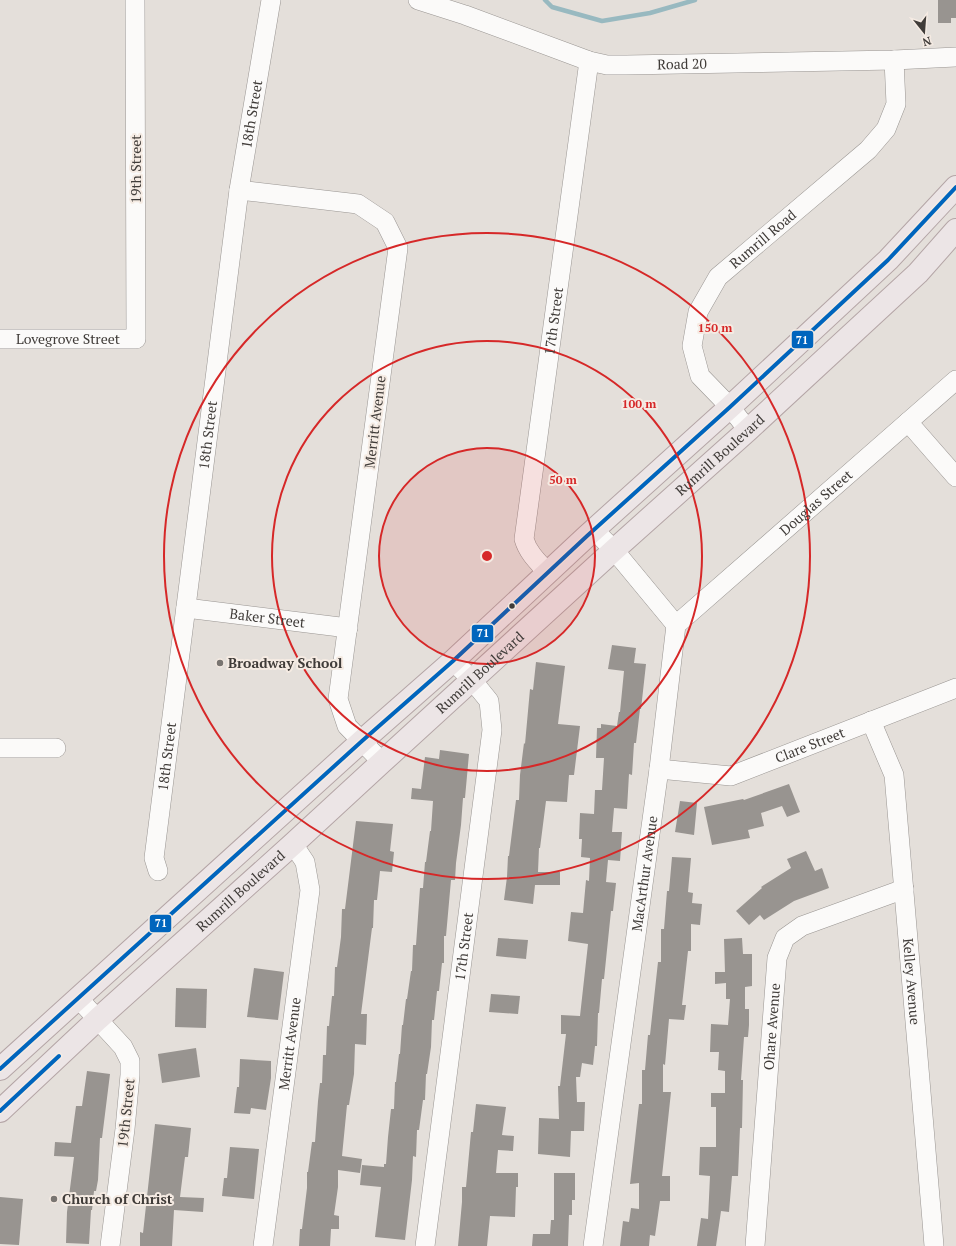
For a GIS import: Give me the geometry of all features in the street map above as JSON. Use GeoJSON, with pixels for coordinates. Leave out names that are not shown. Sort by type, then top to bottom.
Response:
{"type":"FeatureCollection","features":[{"type":"Feature","properties":{"kind":"main road","name":"Rumrill Boulevard"},"geometry":{"type":"LineString","coordinates":[[0,1069],[362,741],[453,661],[594,530],[730,407],[888,260],[956,186]]}},
{"type":"Feature","properties":{"kind":"main road","name":"Rumrill Boulevard"},"geometry":{"type":"LineString","coordinates":[[0,1111],[98,1019],[293,844],[918,274],[956,230]]}},
{"type":"Feature","properties":{"kind":"street","name":"19th Street"},"geometry":{"type":"LineString","coordinates":[[136,0],[136,339]]}},
{"type":"Feature","properties":{"kind":"street","name":"18th Street"},"geometry":{"type":"LineString","coordinates":[[158,871],[154,858],[239,190],[271,0]]}},
{"type":"Feature","properties":{"kind":"street","name":"Road 20"},"geometry":{"type":"LineString","coordinates":[[418,0],[464,15],[589,61],[607,65],[894,60],[956,57]]}},
{"type":"Feature","properties":{"kind":"street","name":"Rumrill Road"},"geometry":{"type":"LineString","coordinates":[[748,430],[730,407],[700,376],[692,346],[698,312],[718,277],[868,150],[886,129],[896,104],[894,60]]}},
{"type":"Feature","properties":{"kind":"street","name":"17th Street"},"geometry":{"type":"LineString","coordinates":[[548,573],[531,555],[526,547],[524,539],[589,61]]}},
{"type":"Feature","properties":{"kind":"street","name":"Merritt Avenue"},"geometry":{"type":"LineString","coordinates":[[239,190],[358,204],[385,222],[398,248],[338,699],[347,726],[382,762]]}},
{"type":"Feature","properties":{"kind":"street","name":"Lovegrove Street"},"geometry":{"type":"LineString","coordinates":[[0,339],[136,339]]}},
{"type":"Feature","properties":{"kind":"street","name":"Douglas Street"},"geometry":{"type":"LineString","coordinates":[[676,625],[956,380]]}},
{"type":"Feature","properties":{"kind":"street"},"geometry":{"type":"LineString","coordinates":[[908,422],[956,477]]}},
{"type":"Feature","properties":{"kind":"street"},"geometry":{"type":"LineString","coordinates":[[594,530],[614,550],[676,625]]}},
{"type":"Feature","properties":{"kind":"street","name":"Baker Street"},"geometry":{"type":"LineString","coordinates":[[186,608],[348,628]]}},
{"type":"Feature","properties":{"kind":"street","name":"MacArthur Avenue"},"geometry":{"type":"LineString","coordinates":[[593,1246],[659,769],[676,625]]}},
{"type":"Feature","properties":{"kind":"street","name":"17th Street"},"geometry":{"type":"LineString","coordinates":[[425,1246],[492,730],[488,701],[472,680],[453,661]]}},
{"type":"Feature","properties":{"kind":"street","name":"Clare Street"},"geometry":{"type":"LineString","coordinates":[[659,769],[730,776],[956,688]]}},
{"type":"Feature","properties":{"kind":"street","name":"Kelley Avenue"},"geometry":{"type":"LineString","coordinates":[[871,721],[894,775],[934,1246]]}},
{"type":"Feature","properties":{"kind":"street"},"geometry":{"type":"LineString","coordinates":[[0,748],[56,748]]}},
{"type":"Feature","properties":{"kind":"street","name":"Merritt Avenue"},"geometry":{"type":"LineString","coordinates":[[263,1246],[310,890],[305,862],[293,844]]}},
{"type":"Feature","properties":{"kind":"street","name":"Ohare Avenue"},"geometry":{"type":"LineString","coordinates":[[755,1246],[777,958],[785,938],[802,926],[904,889]]}},
{"type":"Feature","properties":{"kind":"street","name":"19th Street"},"geometry":{"type":"LineString","coordinates":[[78,998],[123,1047],[130,1061],[125,1129],[110,1246]]}},
{"type":"Feature","properties":{"kind":"building"},"geometry":{"type":"Polygon","coordinates":[[[938,0],[956,0],[956,18],[951,18],[951,23],[938,23],[938,0]]]}},
{"type":"Feature","properties":{"kind":"building"},"geometry":{"type":"Polygon","coordinates":[[[612,645],[636,648],[634,663],[646,664],[636,743],[634,743],[632,775],[629,774],[627,809],[614,808],[612,832],[622,832],[620,861],[608,860],[606,882],[616,883],[613,911],[611,911],[604,979],[602,979],[598,1013],[597,1046],[595,1046],[593,1065],[582,1063],[580,1077],[576,1077],[577,1102],[585,1102],[584,1131],[571,1131],[570,1157],[538,1154],[539,1118],[559,1119],[558,1086],[560,1086],[566,1034],[561,1034],[561,1015],[580,1016],[588,944],[568,941],[571,912],[583,913],[586,880],[589,881],[590,858],[581,857],[582,839],[579,839],[580,813],[594,814],[595,790],[602,790],[604,758],[596,758],[597,728],[601,728],[601,724],[617,726],[620,712],[624,671],[608,669],[612,645]]]}},
{"type":"Feature","properties":{"kind":"building"},"geometry":{"type":"Polygon","coordinates":[[[536,662],[565,666],[558,724],[580,726],[574,775],[569,775],[567,802],[546,801],[539,848],[538,872],[560,872],[560,885],[535,885],[533,904],[504,900],[508,856],[516,800],[519,800],[520,775],[524,743],[525,744],[530,689],[533,690],[536,662]]]}},
{"type":"Feature","properties":{"kind":"building"},"geometry":{"type":"Polygon","coordinates":[[[440,750],[469,754],[455,880],[451,880],[446,936],[444,936],[444,963],[442,963],[439,991],[437,991],[434,1020],[432,1020],[431,1047],[426,1074],[425,1100],[423,1100],[419,1130],[417,1130],[416,1157],[413,1156],[412,1180],[405,1240],[375,1237],[381,1187],[360,1185],[362,1165],[384,1167],[384,1164],[386,1164],[391,1109],[394,1109],[395,1082],[400,1054],[402,1025],[412,971],[413,945],[416,945],[420,888],[423,888],[425,862],[431,831],[433,801],[411,799],[412,788],[421,789],[425,757],[439,759],[440,750]]]}},
{"type":"Feature","properties":{"kind":"building"},"geometry":{"type":"Polygon","coordinates":[[[789,784],[800,812],[787,817],[782,806],[761,813],[764,826],[748,830],[750,838],[712,845],[704,807],[744,800],[789,784]]]}},
{"type":"Feature","properties":{"kind":"building"},"geometry":{"type":"Polygon","coordinates":[[[680,801],[697,803],[694,835],[675,832],[680,801]]]}},
{"type":"Feature","properties":{"kind":"building"},"geometry":{"type":"Polygon","coordinates":[[[356,821],[393,824],[390,851],[394,852],[392,872],[380,871],[377,900],[374,900],[373,928],[361,1014],[367,1014],[366,1045],[355,1044],[354,1074],[349,1105],[347,1105],[342,1156],[362,1159],[360,1173],[338,1170],[338,1187],[334,1215],[339,1216],[339,1229],[331,1229],[330,1246],[299,1246],[300,1229],[302,1229],[307,1188],[307,1172],[312,1142],[315,1142],[320,1083],[322,1083],[323,1055],[326,1055],[327,1026],[329,1026],[332,996],[334,996],[335,967],[337,967],[341,937],[342,909],[345,909],[356,821]]]}},
{"type":"Feature","properties":{"kind":"building"},"geometry":{"type":"Polygon","coordinates":[[[806,851],[815,871],[822,868],[829,888],[794,901],[764,920],[760,915],[749,925],[736,911],[762,888],[761,887],[791,868],[787,859],[806,851]]]}},
{"type":"Feature","properties":{"kind":"building"},"geometry":{"type":"Polygon","coordinates":[[[672,857],[691,858],[688,892],[693,893],[692,903],[702,904],[700,925],[691,924],[691,951],[688,951],[682,1005],[686,1005],[684,1020],[669,1019],[665,1065],[663,1064],[663,1092],[671,1092],[662,1176],[670,1176],[670,1201],[660,1201],[655,1236],[650,1235],[649,1246],[620,1246],[623,1221],[629,1222],[631,1208],[639,1209],[639,1183],[630,1184],[639,1104],[642,1104],[642,1070],[645,1070],[648,1035],[650,1035],[658,962],[661,962],[661,929],[664,929],[667,891],[669,891],[672,857]]]}},
{"type":"Feature","properties":{"kind":"building"},"geometry":{"type":"Polygon","coordinates":[[[498,938],[528,940],[526,959],[496,956],[498,938]]]}},
{"type":"Feature","properties":{"kind":"building"},"geometry":{"type":"Polygon","coordinates":[[[742,938],[743,954],[752,954],[752,986],[745,987],[745,1009],[749,1009],[749,1025],[748,1037],[744,1037],[741,1080],[743,1080],[742,1128],[740,1128],[738,1176],[732,1176],[729,1212],[721,1211],[716,1246],[697,1246],[701,1218],[708,1219],[710,1176],[699,1175],[700,1147],[716,1147],[716,1107],[711,1107],[711,1093],[725,1093],[725,1071],[718,1070],[719,1052],[710,1052],[711,1024],[728,1025],[730,999],[726,999],[726,983],[715,984],[715,972],[725,972],[724,939],[742,938]]]}},
{"type":"Feature","properties":{"kind":"building"},"geometry":{"type":"Polygon","coordinates":[[[254,968],[284,972],[278,1020],[247,1017],[254,968]]]}},
{"type":"Feature","properties":{"kind":"building"},"geometry":{"type":"Polygon","coordinates":[[[176,988],[207,989],[206,1028],[175,1027],[176,988]]]}},
{"type":"Feature","properties":{"kind":"building"},"geometry":{"type":"Polygon","coordinates":[[[491,994],[520,996],[518,1014],[489,1012],[491,994]]]}},
{"type":"Feature","properties":{"kind":"building"},"geometry":{"type":"Polygon","coordinates":[[[196,1048],[200,1077],[162,1083],[158,1054],[196,1048]]]}},
{"type":"Feature","properties":{"kind":"building"},"geometry":{"type":"Polygon","coordinates":[[[240,1059],[271,1061],[271,1078],[266,1110],[251,1108],[250,1114],[234,1113],[237,1087],[239,1087],[240,1059]]]}},
{"type":"Feature","properties":{"kind":"building"},"geometry":{"type":"Polygon","coordinates":[[[87,1071],[110,1074],[102,1138],[100,1138],[98,1180],[96,1191],[94,1191],[91,1210],[89,1244],[66,1243],[67,1212],[74,1157],[54,1156],[55,1142],[71,1143],[76,1106],[82,1106],[87,1071]]]}},
{"type":"Feature","properties":{"kind":"building"},"geometry":{"type":"Polygon","coordinates":[[[476,1104],[506,1107],[502,1135],[514,1136],[513,1151],[498,1150],[496,1173],[518,1173],[515,1217],[490,1216],[487,1246],[458,1246],[462,1187],[466,1187],[471,1132],[473,1132],[476,1104]]]}},
{"type":"Feature","properties":{"kind":"building"},"geometry":{"type":"Polygon","coordinates":[[[155,1124],[191,1128],[188,1157],[185,1157],[180,1197],[204,1198],[203,1212],[174,1210],[172,1246],[140,1246],[140,1232],[143,1233],[155,1124]]]}},
{"type":"Feature","properties":{"kind":"building"},"geometry":{"type":"Polygon","coordinates":[[[230,1147],[259,1149],[254,1199],[222,1196],[224,1178],[227,1178],[230,1147]]]}},
{"type":"Feature","properties":{"kind":"building"},"geometry":{"type":"Polygon","coordinates":[[[554,1173],[575,1173],[575,1200],[572,1200],[572,1215],[569,1215],[568,1246],[532,1246],[533,1234],[550,1234],[551,1220],[554,1220],[554,1173]]]}},
{"type":"Feature","properties":{"kind":"building"},"geometry":{"type":"Polygon","coordinates":[[[0,1197],[23,1199],[19,1245],[0,1244],[0,1197]]]}},
{"type":"Feature","properties":{"kind":"waterway"},"geometry":{"type":"LineString","coordinates":[[545,0],[552,7],[602,21],[650,13],[695,0]]}},
{"type":"Feature","properties":{"kind":"transit line","name":"71"},"geometry":{"type":"LineString","coordinates":[[0,1069],[362,741],[453,661],[587,536],[730,407],[888,260],[956,187]]}},
{"type":"Feature","properties":{"kind":"transit line","name":"71"},"geometry":{"type":"LineString","coordinates":[[0,1111],[59,1056]]}},
{"type":"Feature","properties":{"kind":"place","name":"Broadway School"},"geometry":{"type":"Point","coordinates":[220,663]}},
{"type":"Feature","properties":{"kind":"place","name":"Church of Christ"},"geometry":{"type":"Point","coordinates":[54,1199]}}]}
